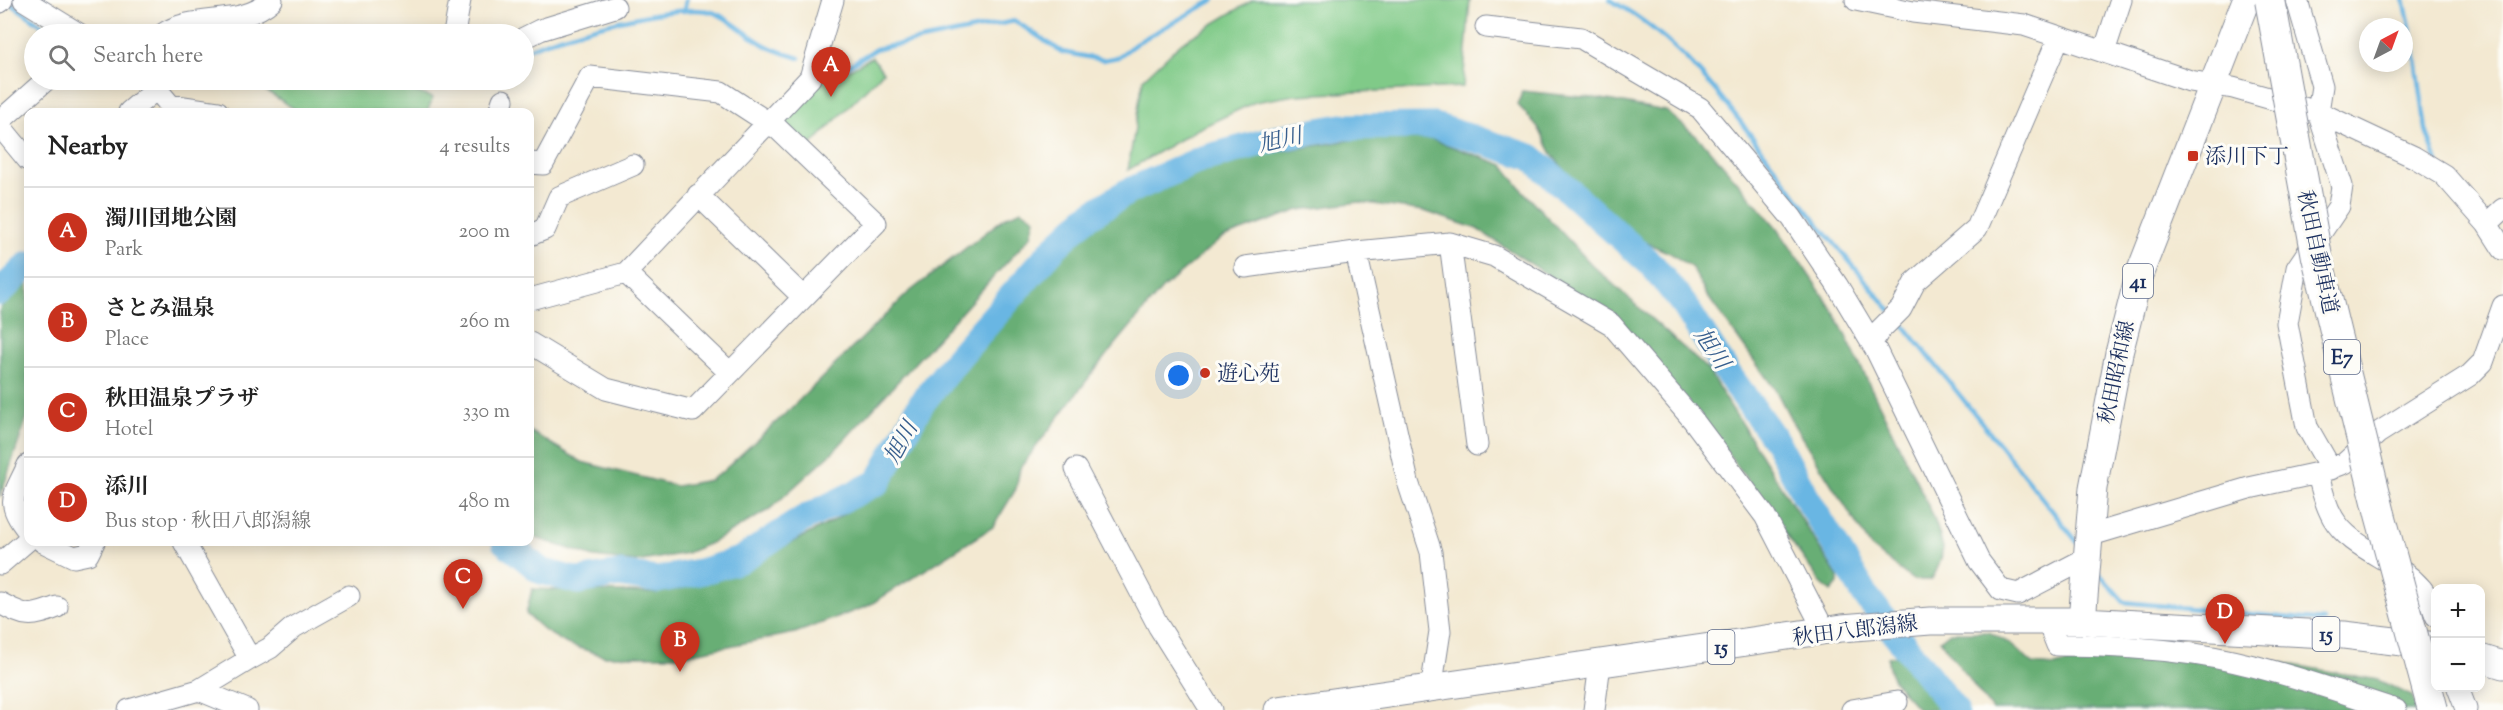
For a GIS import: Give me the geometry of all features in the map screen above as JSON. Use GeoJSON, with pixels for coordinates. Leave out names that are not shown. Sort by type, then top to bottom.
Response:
{"type":"FeatureCollection","features":[{"type":"Feature","properties":{"kind":"highway","name":"秋田自動車道"},"geometry":{"type":"LineString","coordinates":[[2270,0],[2317,257],[2380,514],[2433,710]]}},
{"type":"Feature","properties":{"kind":"main road","name":"秋田昭和線"},"geometry":{"type":"LineString","coordinates":[[2082,621],[2092,488],[2119,353],[2139,275],[2246,0]]}},
{"type":"Feature","properties":{"kind":"main road","name":"秋田八郎潟線"},"geometry":{"type":"LineString","coordinates":[[1278,710],[1350,706],[1431,690],[1600,664],[1834,630],[1930,621],[2000,619],[2082,621],[2344,635],[2431,645]]}},
{"type":"Feature","properties":{"kind":"main road"},"geometry":{"type":"LineString","coordinates":[[2485,659],[2503,665]]}},
{"type":"Feature","properties":{"kind":"street"},"geometry":{"type":"LineString","coordinates":[[24,0],[63,24]]}},
{"type":"Feature","properties":{"kind":"street"},"geometry":{"type":"LineString","coordinates":[[193,24],[253,14],[272,0]]}},
{"type":"Feature","properties":{"kind":"street"},"geometry":{"type":"LineString","coordinates":[[456,24],[460,0]]}},
{"type":"Feature","properties":{"kind":"street"},"geometry":{"type":"LineString","coordinates":[[567,22],[571,0]]}},
{"type":"Feature","properties":{"kind":"street"},"geometry":{"type":"LineString","coordinates":[[534,298],[626,273],[810,78],[833,0]]}},
{"type":"Feature","properties":{"kind":"street"},"geometry":{"type":"LineString","coordinates":[[1856,0],[1913,12],[2024,26],[2190,81],[2214,84],[2318,112],[2414,157],[2444,175],[2492,219],[2503,249]]}},
{"type":"Feature","properties":{"kind":"street"},"geometry":{"type":"LineString","coordinates":[[2104,52],[2121,0]]}},
{"type":"Feature","properties":{"kind":"street"},"geometry":{"type":"LineString","coordinates":[[2297,0],[2322,86],[2318,112],[2342,186],[2336,212],[2297,268],[2287,323],[2307,427],[2325,471],[2333,518],[2344,532],[2413,579],[2431,601]]}},
{"type":"Feature","properties":{"kind":"street"},"geometry":{"type":"LineString","coordinates":[[534,34],[615,7]]}},
{"type":"Feature","properties":{"kind":"street"},"geometry":{"type":"LineString","coordinates":[[1486,27],[1581,38],[1700,108],[1792,218],[1837,285],[1872,343],[1979,561],[2001,590],[2018,594],[2087,547],[2249,488],[2325,471],[2345,463],[2378,433],[2493,361],[2503,306]]}},
{"type":"Feature","properties":{"kind":"street"},"geometry":{"type":"LineString","coordinates":[[1872,343],[1896,314],[1915,282],[1977,228],[2059,37]]}},
{"type":"Feature","properties":{"kind":"street"},"geometry":{"type":"LineString","coordinates":[[534,163],[543,164],[590,77],[721,92],[769,122],[876,223],[693,411],[606,389],[534,345]]}},
{"type":"Feature","properties":{"kind":"street"},"geometry":{"type":"LineString","coordinates":[[0,121],[35,90]]}},
{"type":"Feature","properties":{"kind":"street"},"geometry":{"type":"LineString","coordinates":[[132,108],[148,90]]}},
{"type":"Feature","properties":{"kind":"street"},"geometry":{"type":"LineString","coordinates":[[158,90],[170,105],[191,108]]}},
{"type":"Feature","properties":{"kind":"street"},"geometry":{"type":"LineString","coordinates":[[0,126],[24,155]]}},
{"type":"Feature","properties":{"kind":"street"},"geometry":{"type":"LineString","coordinates":[[534,233],[544,229],[559,197],[633,165]]}},
{"type":"Feature","properties":{"kind":"street"},"geometry":{"type":"LineString","coordinates":[[698,195],[803,297]]}},
{"type":"Feature","properties":{"kind":"street"},"geometry":{"type":"LineString","coordinates":[[1450,243],[1477,445]]}},
{"type":"Feature","properties":{"kind":"street"},"geometry":{"type":"LineString","coordinates":[[1245,267],[1356,252],[1450,243],[1494,256],[1611,324],[1693,420],[1765,516],[1834,630]]}},
{"type":"Feature","properties":{"kind":"street"},"geometry":{"type":"LineString","coordinates":[[1356,252],[1408,482],[1431,552],[1440,631],[1431,690]]}},
{"type":"Feature","properties":{"kind":"street"},"geometry":{"type":"LineString","coordinates":[[626,273],[729,372]]}},
{"type":"Feature","properties":{"kind":"street"},"geometry":{"type":"LineString","coordinates":[[1076,469],[1159,627],[1211,710]]}},
{"type":"Feature","properties":{"kind":"street"},"geometry":{"type":"LineString","coordinates":[[24,474],[13,499],[14,514],[24,526]]}},
{"type":"Feature","properties":{"kind":"street"},"geometry":{"type":"LineString","coordinates":[[0,564],[24,543]]}},
{"type":"Feature","properties":{"kind":"street"},"geometry":{"type":"LineString","coordinates":[[51,546],[74,558],[88,554],[92,546]]}},
{"type":"Feature","properties":{"kind":"street"},"geometry":{"type":"LineString","coordinates":[[186,546],[250,659]]}},
{"type":"Feature","properties":{"kind":"street"},"geometry":{"type":"LineString","coordinates":[[129,710],[199,690],[270,648],[294,627],[349,596]]}},
{"type":"Feature","properties":{"kind":"street"},"geometry":{"type":"LineString","coordinates":[[0,603],[23,616],[35,616],[57,607]]}},
{"type":"Feature","properties":{"kind":"street"},"geometry":{"type":"LineString","coordinates":[[2047,620],[2057,645],[2125,647],[2195,654],[2240,663],[2397,710]]}},
{"type":"Feature","properties":{"kind":"street"},"geometry":{"type":"LineString","coordinates":[[1594,710],[1600,664]]}},
{"type":"Feature","properties":{"kind":"street"},"geometry":{"type":"LineString","coordinates":[[199,690],[247,710]]}},
{"type":"Feature","properties":{"kind":"street"},"geometry":{"type":"LineString","coordinates":[[2460,692],[2466,710]]}},
{"type":"Feature","properties":{"kind":"street"},"geometry":{"type":"LineString","coordinates":[[1852,710],[1897,702]]}},
{"type":"Feature","properties":{"kind":"green space"},"geometry":{"type":"Polygon","coordinates":[[[1253,0],[1470,0],[1463,87],[1295,95],[1255,102],[1196,130],[1128,170],[1143,79],[1181,43],[1253,0]]]}},
{"type":"Feature","properties":{"kind":"green space"},"geometry":{"type":"Polygon","coordinates":[[[872,57],[883,72],[811,145],[807,145],[786,126],[787,115],[822,71],[847,71],[872,57]]]}},
{"type":"Feature","properties":{"kind":"green space"},"geometry":{"type":"Polygon","coordinates":[[[265,90],[411,90],[433,98],[429,108],[293,108],[265,90]]]}},
{"type":"Feature","properties":{"kind":"green space"},"geometry":{"type":"Polygon","coordinates":[[[1522,91],[1602,99],[1666,111],[1703,142],[1778,229],[1834,312],[1932,513],[1941,539],[1942,554],[1937,571],[1931,580],[1913,580],[1871,547],[1794,425],[1776,391],[1706,294],[1692,268],[1670,253],[1637,239],[1581,190],[1553,156],[1538,127],[1518,105],[1522,91]]]}},
{"type":"Feature","properties":{"kind":"green space"},"geometry":{"type":"Polygon","coordinates":[[[1357,139],[1431,139],[1503,165],[1523,191],[1592,265],[1707,369],[1838,577],[1838,584],[1831,592],[1821,583],[1722,445],[1613,317],[1477,229],[1424,211],[1359,202],[1299,210],[1222,238],[1162,289],[1100,363],[1020,468],[1016,489],[993,527],[868,606],[795,633],[679,656],[604,656],[567,644],[545,631],[526,614],[532,589],[655,593],[684,588],[746,566],[833,521],[878,490],[948,385],[1067,247],[1097,219],[1200,169],[1251,156],[1357,139]]]}},
{"type":"Feature","properties":{"kind":"green space"},"geometry":{"type":"Polygon","coordinates":[[[1022,210],[1035,219],[1031,236],[836,449],[769,510],[713,542],[687,553],[636,562],[594,557],[534,537],[534,433],[582,462],[676,486],[710,480],[723,471],[786,413],[908,293],[1007,216],[1022,210]]]}},
{"type":"Feature","properties":{"kind":"green space"},"geometry":{"type":"Polygon","coordinates":[[[24,281],[24,427],[0,497],[0,308],[24,281]]]}},
{"type":"Feature","properties":{"kind":"green space"},"geometry":{"type":"Polygon","coordinates":[[[1950,632],[1989,632],[2009,643],[2033,664],[2055,666],[2089,657],[2259,659],[2378,680],[2412,696],[2417,710],[1992,710],[1940,640],[1950,632]]]}},
{"type":"Feature","properties":{"kind":"green space"},"geometry":{"type":"Polygon","coordinates":[[[1896,655],[1943,710],[1919,710],[1903,692],[1890,673],[1888,665],[1888,657],[1896,655]]]}},
{"type":"Feature","properties":{"kind":"waterway"},"geometry":{"type":"LineString","coordinates":[[684,11],[686,0]]}},
{"type":"Feature","properties":{"kind":"waterway"},"geometry":{"type":"LineString","coordinates":[[824,66],[846,67],[876,49],[1015,21],[1062,52],[1103,60],[1118,57],[1138,42],[1214,0]]}},
{"type":"Feature","properties":{"kind":"waterway"},"geometry":{"type":"LineString","coordinates":[[1610,0],[1639,18],[1666,39],[1714,88],[1808,211],[1890,310]]}},
{"type":"Feature","properties":{"kind":"waterway"},"geometry":{"type":"LineString","coordinates":[[2404,0],[2414,44],[2426,130],[2437,162]]}},
{"type":"Feature","properties":{"kind":"waterway"},"geometry":{"type":"LineString","coordinates":[[7,1],[40,24]]}},
{"type":"Feature","properties":{"kind":"waterway"},"geometry":{"type":"LineString","coordinates":[[534,47],[562,36],[619,21],[676,11],[699,10],[715,13],[769,47],[799,58]]}},
{"type":"Feature","properties":{"kind":"waterway","name":"旭川"},"geometry":{"type":"LineString","coordinates":[[510,546],[541,571],[578,581],[619,574],[657,580],[704,571],[740,560],[803,519],[878,482],[921,404],[960,355],[1053,249],[1086,218],[1127,192],[1202,159],[1283,137],[1342,127],[1435,126],[1531,157],[1653,266],[1685,306],[1724,368],[1778,444],[1805,495],[1866,596],[1955,710]]}},
{"type":"Feature","properties":{"kind":"waterway","name":"旭川"},"geometry":{"type":"LineString","coordinates":[[0,292],[24,269]]}},
{"type":"Feature","properties":{"kind":"waterway"},"geometry":{"type":"LineString","coordinates":[[1898,318],[2078,543]]}},
{"type":"Feature","properties":{"kind":"waterway"},"geometry":{"type":"LineString","coordinates":[[2096,570],[2124,602],[2324,621]]}},
{"type":"Feature","properties":{"kind":"place","name":"濁川団地公園"},"geometry":{"type":"Point","coordinates":[831,97]}},
{"type":"Feature","properties":{"kind":"place","name":"添川下丁"},"geometry":{"type":"Point","coordinates":[2193,156]}},
{"type":"Feature","properties":{"kind":"place","name":"遊心苑"},"geometry":{"type":"Point","coordinates":[1205,373]}},
{"type":"Feature","properties":{"kind":"place","name":"秋田温泉プラザ"},"geometry":{"type":"Point","coordinates":[463,609]}},
{"type":"Feature","properties":{"kind":"place","name":"添川"},"geometry":{"type":"Point","coordinates":[2225,644]}},
{"type":"Feature","properties":{"kind":"place","name":"さとみ温泉"},"geometry":{"type":"Point","coordinates":[680,672]}}]}
